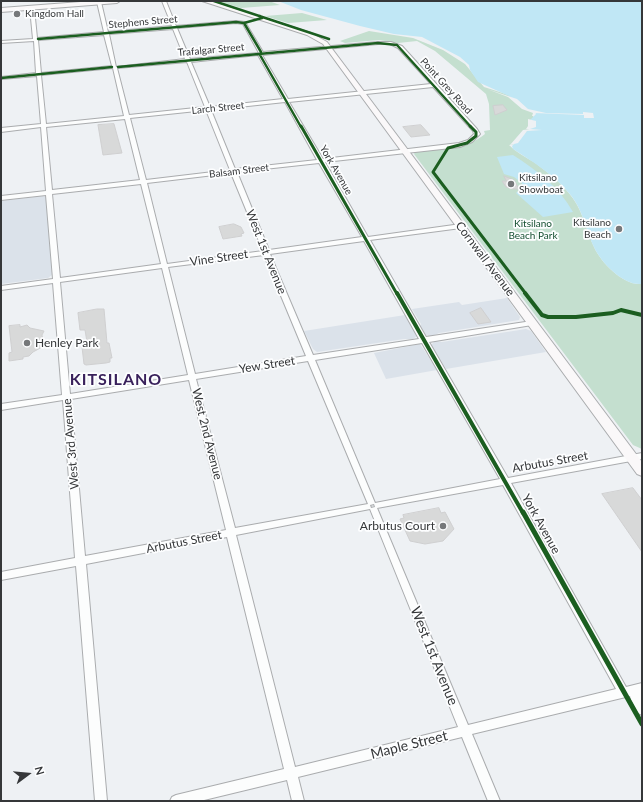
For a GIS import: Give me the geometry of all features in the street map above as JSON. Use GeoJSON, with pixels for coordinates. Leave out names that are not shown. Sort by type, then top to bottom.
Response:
{"type":"FeatureCollection","features":[{"type":"Feature","properties":{"kind":"main road"},"geometry":{"type":"LineString","coordinates":[[1,10],[32,4],[118,1]]}},
{"type":"Feature","properties":{"kind":"main road"},"geometry":{"type":"LineString","coordinates":[[205,1],[310,34],[321,40],[328,47]]}},
{"type":"Feature","properties":{"kind":"main road","name":"Cornwall Avenue"},"geometry":{"type":"LineString","coordinates":[[328,47],[532,323],[637,457],[642,471]]}},
{"type":"Feature","properties":{"kind":"street","name":"West 1st Avenue"},"geometry":{"type":"LineString","coordinates":[[164,1],[176,27],[207,109],[494,801]]}},
{"type":"Feature","properties":{"kind":"street","name":"West 2nd Avenue"},"geometry":{"type":"LineString","coordinates":[[99,2],[298,801]]}},
{"type":"Feature","properties":{"kind":"street","name":"West 3rd Avenue"},"geometry":{"type":"LineString","coordinates":[[32,4],[101,801]]}},
{"type":"Feature","properties":{"kind":"street","name":"Stephens Street"},"geometry":{"type":"LineString","coordinates":[[1,42],[236,22],[244,23]]}},
{"type":"Feature","properties":{"kind":"street","name":"York Avenue"},"geometry":{"type":"LineString","coordinates":[[244,23],[286,101],[505,481],[634,690],[636,700],[642,710]]}},
{"type":"Feature","properties":{"kind":"street","name":"Trafalgar Street"},"geometry":{"type":"LineString","coordinates":[[1,78],[378,43],[391,44],[400,47]]}},
{"type":"Feature","properties":{"kind":"street","name":"Point Grey Road"},"geometry":{"type":"LineString","coordinates":[[400,47],[475,130],[477,134],[475,138]]}},
{"type":"Feature","properties":{"kind":"street","name":"Larch Street"},"geometry":{"type":"LineString","coordinates":[[1,130],[435,85]]}},
{"type":"Feature","properties":{"kind":"street","name":"Balsam Street"},"geometry":{"type":"LineString","coordinates":[[1,198],[463,144],[475,138]]}},
{"type":"Feature","properties":{"kind":"street","name":"Vine Street"},"geometry":{"type":"LineString","coordinates":[[1,288],[461,226]]}},
{"type":"Feature","properties":{"kind":"street","name":"Yew Street"},"geometry":{"type":"LineString","coordinates":[[1,407],[532,323]]}},
{"type":"Feature","properties":{"kind":"street","name":"Arbutus Street"},"geometry":{"type":"LineString","coordinates":[[1,576],[637,457]]}},
{"type":"Feature","properties":{"kind":"street","name":"Maple Street"},"geometry":{"type":"LineString","coordinates":[[176,801],[634,690]]}},
{"type":"Feature","properties":{"kind":"shaded area"},"geometry":{"type":"Polygon","coordinates":[[[43,196],[46,197],[52,275],[48,278],[1,284],[1,201],[43,196]]]}},
{"type":"Feature","properties":{"kind":"shaded area"},"geometry":{"type":"Polygon","coordinates":[[[507,298],[520,317],[519,320],[439,333],[430,337],[426,335],[420,326],[421,324],[412,309],[459,302],[462,305],[507,298]]]}},
{"type":"Feature","properties":{"kind":"shaded area"},"geometry":{"type":"Polygon","coordinates":[[[405,315],[417,336],[413,339],[404,339],[317,352],[313,349],[304,331],[405,315]]]}},
{"type":"Feature","properties":{"kind":"shaded area"},"geometry":{"type":"Polygon","coordinates":[[[526,329],[531,331],[546,352],[446,369],[431,345],[435,341],[442,342],[526,329]]]}},
{"type":"Feature","properties":{"kind":"shaded area"},"geometry":{"type":"Polygon","coordinates":[[[420,344],[437,370],[386,379],[374,353],[420,344]]]}},
{"type":"Feature","properties":{"kind":"green space"},"geometry":{"type":"Polygon","coordinates":[[[218,1],[269,1],[280,5],[241,8],[218,1]]]}},
{"type":"Feature","properties":{"kind":"green space"},"geometry":{"type":"Polygon","coordinates":[[[302,13],[327,20],[288,23],[265,16],[302,13]]]}},
{"type":"Feature","properties":{"kind":"green space","name":"Kitsilano Beach Park"},"geometry":{"type":"Polygon","coordinates":[[[369,31],[413,38],[443,50],[465,64],[484,87],[509,95],[533,111],[534,130],[516,144],[509,145],[548,173],[561,184],[573,198],[597,253],[602,260],[621,277],[635,284],[642,284],[642,449],[633,445],[414,154],[415,152],[461,146],[478,139],[485,134],[484,131],[490,130],[489,104],[486,94],[435,51],[417,41],[398,43],[379,40],[345,43],[340,41],[369,31]]]}},
{"type":"Feature","properties":{"kind":"water"},"geometry":{"type":"Polygon","coordinates":[[[278,1],[642,1],[642,284],[635,284],[621,277],[602,260],[594,247],[580,211],[573,198],[549,174],[513,149],[512,146],[521,135],[529,130],[529,121],[536,114],[535,112],[529,111],[509,96],[478,82],[470,70],[469,65],[460,57],[422,37],[394,34],[360,26],[301,10],[278,1]]]}},
{"type":"Feature","properties":{"kind":"water"},"geometry":{"type":"Polygon","coordinates":[[[513,155],[547,180],[561,195],[573,212],[543,217],[516,193],[522,188],[522,183],[514,177],[504,174],[497,157],[513,155]]]}},
{"type":"Feature","properties":{"kind":"pier"},"geometry":{"type":"Polygon","coordinates":[[[487,89],[517,99],[528,109],[546,113],[593,113],[594,118],[584,118],[584,115],[534,113],[534,116],[532,116],[533,113],[522,109],[508,97],[487,89]]]}},
{"type":"Feature","properties":{"kind":"pier"},"geometry":{"type":"Polygon","coordinates":[[[528,119],[536,121],[536,127],[526,129],[528,126],[528,119]]]}},
{"type":"Feature","properties":{"kind":"pier"},"geometry":{"type":"Polygon","coordinates":[[[523,130],[542,130],[527,131],[518,143],[510,145],[523,130]]]}},
{"type":"Feature","properties":{"kind":"building"},"geometry":{"type":"Polygon","coordinates":[[[503,105],[507,110],[495,115],[493,106],[503,105]]]}},
{"type":"Feature","properties":{"kind":"building"},"geometry":{"type":"Polygon","coordinates":[[[114,124],[122,153],[103,155],[98,125],[114,124]]]}},
{"type":"Feature","properties":{"kind":"building"},"geometry":{"type":"Polygon","coordinates":[[[421,125],[430,135],[411,137],[403,127],[421,125]]]}},
{"type":"Feature","properties":{"kind":"building","name":"Kitsilano Showboat"},"geometry":{"type":"Polygon","coordinates":[[[504,176],[514,180],[519,189],[506,187],[502,181],[506,181],[504,176]]]}},
{"type":"Feature","properties":{"kind":"building"},"geometry":{"type":"Polygon","coordinates":[[[234,224],[241,227],[244,233],[241,234],[242,236],[223,239],[219,227],[234,224]]]}},
{"type":"Feature","properties":{"kind":"building"},"geometry":{"type":"Polygon","coordinates":[[[481,308],[491,322],[478,324],[470,313],[481,308]]]}},
{"type":"Feature","properties":{"kind":"building"},"geometry":{"type":"Polygon","coordinates":[[[104,309],[107,343],[109,343],[112,358],[110,358],[110,362],[86,365],[84,364],[82,347],[83,343],[87,342],[85,330],[80,330],[78,313],[104,309]]]}},
{"type":"Feature","properties":{"kind":"building","name":"Henley Park"},"geometry":{"type":"Polygon","coordinates":[[[20,325],[20,327],[27,325],[30,328],[44,331],[42,335],[44,346],[29,356],[23,357],[23,359],[9,361],[9,353],[12,352],[9,326],[20,325]]]}},
{"type":"Feature","properties":{"kind":"building"},"geometry":{"type":"Polygon","coordinates":[[[633,488],[642,500],[642,552],[602,494],[633,488]]]}},
{"type":"Feature","properties":{"kind":"building","name":"Arbutus Court"},"geometry":{"type":"Polygon","coordinates":[[[439,508],[441,513],[445,512],[454,529],[443,541],[425,544],[410,541],[400,519],[404,518],[403,515],[439,508]]]}},
{"type":"Feature","properties":{"kind":"cycle path"},"geometry":{"type":"LineString","coordinates":[[214,1],[329,39]]}},
{"type":"Feature","properties":{"kind":"cycle path"},"geometry":{"type":"LineString","coordinates":[[38,39],[236,22],[244,23],[262,18],[260,16]]}},
{"type":"Feature","properties":{"kind":"cycle path"},"geometry":{"type":"LineString","coordinates":[[244,23],[261,52],[260,55],[505,481],[642,724]]}},
{"type":"Feature","properties":{"kind":"cycle path"},"geometry":{"type":"LineString","coordinates":[[118,67],[378,43],[397,45],[476,132],[476,136],[467,143],[448,148],[434,168],[433,172],[542,315],[548,317],[565,318],[613,313],[621,310],[642,315]]}},
{"type":"Feature","properties":{"kind":"cycle path"},"geometry":{"type":"LineString","coordinates":[[1,78],[112,67]]}},
{"type":"Feature","properties":{"kind":"place","name":"Kingdom Hall"},"geometry":{"type":"Point","coordinates":[17,14]}},
{"type":"Feature","properties":{"kind":"place","name":"Kitsilano Showboat"},"geometry":{"type":"Point","coordinates":[511,184]}},
{"type":"Feature","properties":{"kind":"place","name":"Kitsilano Beach"},"geometry":{"type":"Point","coordinates":[619,229]}},
{"type":"Feature","properties":{"kind":"place","name":"Henley Park"},"geometry":{"type":"Point","coordinates":[27,343]}},
{"type":"Feature","properties":{"kind":"place","name":"Arbutus Court"},"geometry":{"type":"Point","coordinates":[443,526]}},
{"type":"Feature","properties":{"kind":"district","name":"KITSILANO"},"geometry":{"type":"Point","coordinates":[116,380]}}]}
